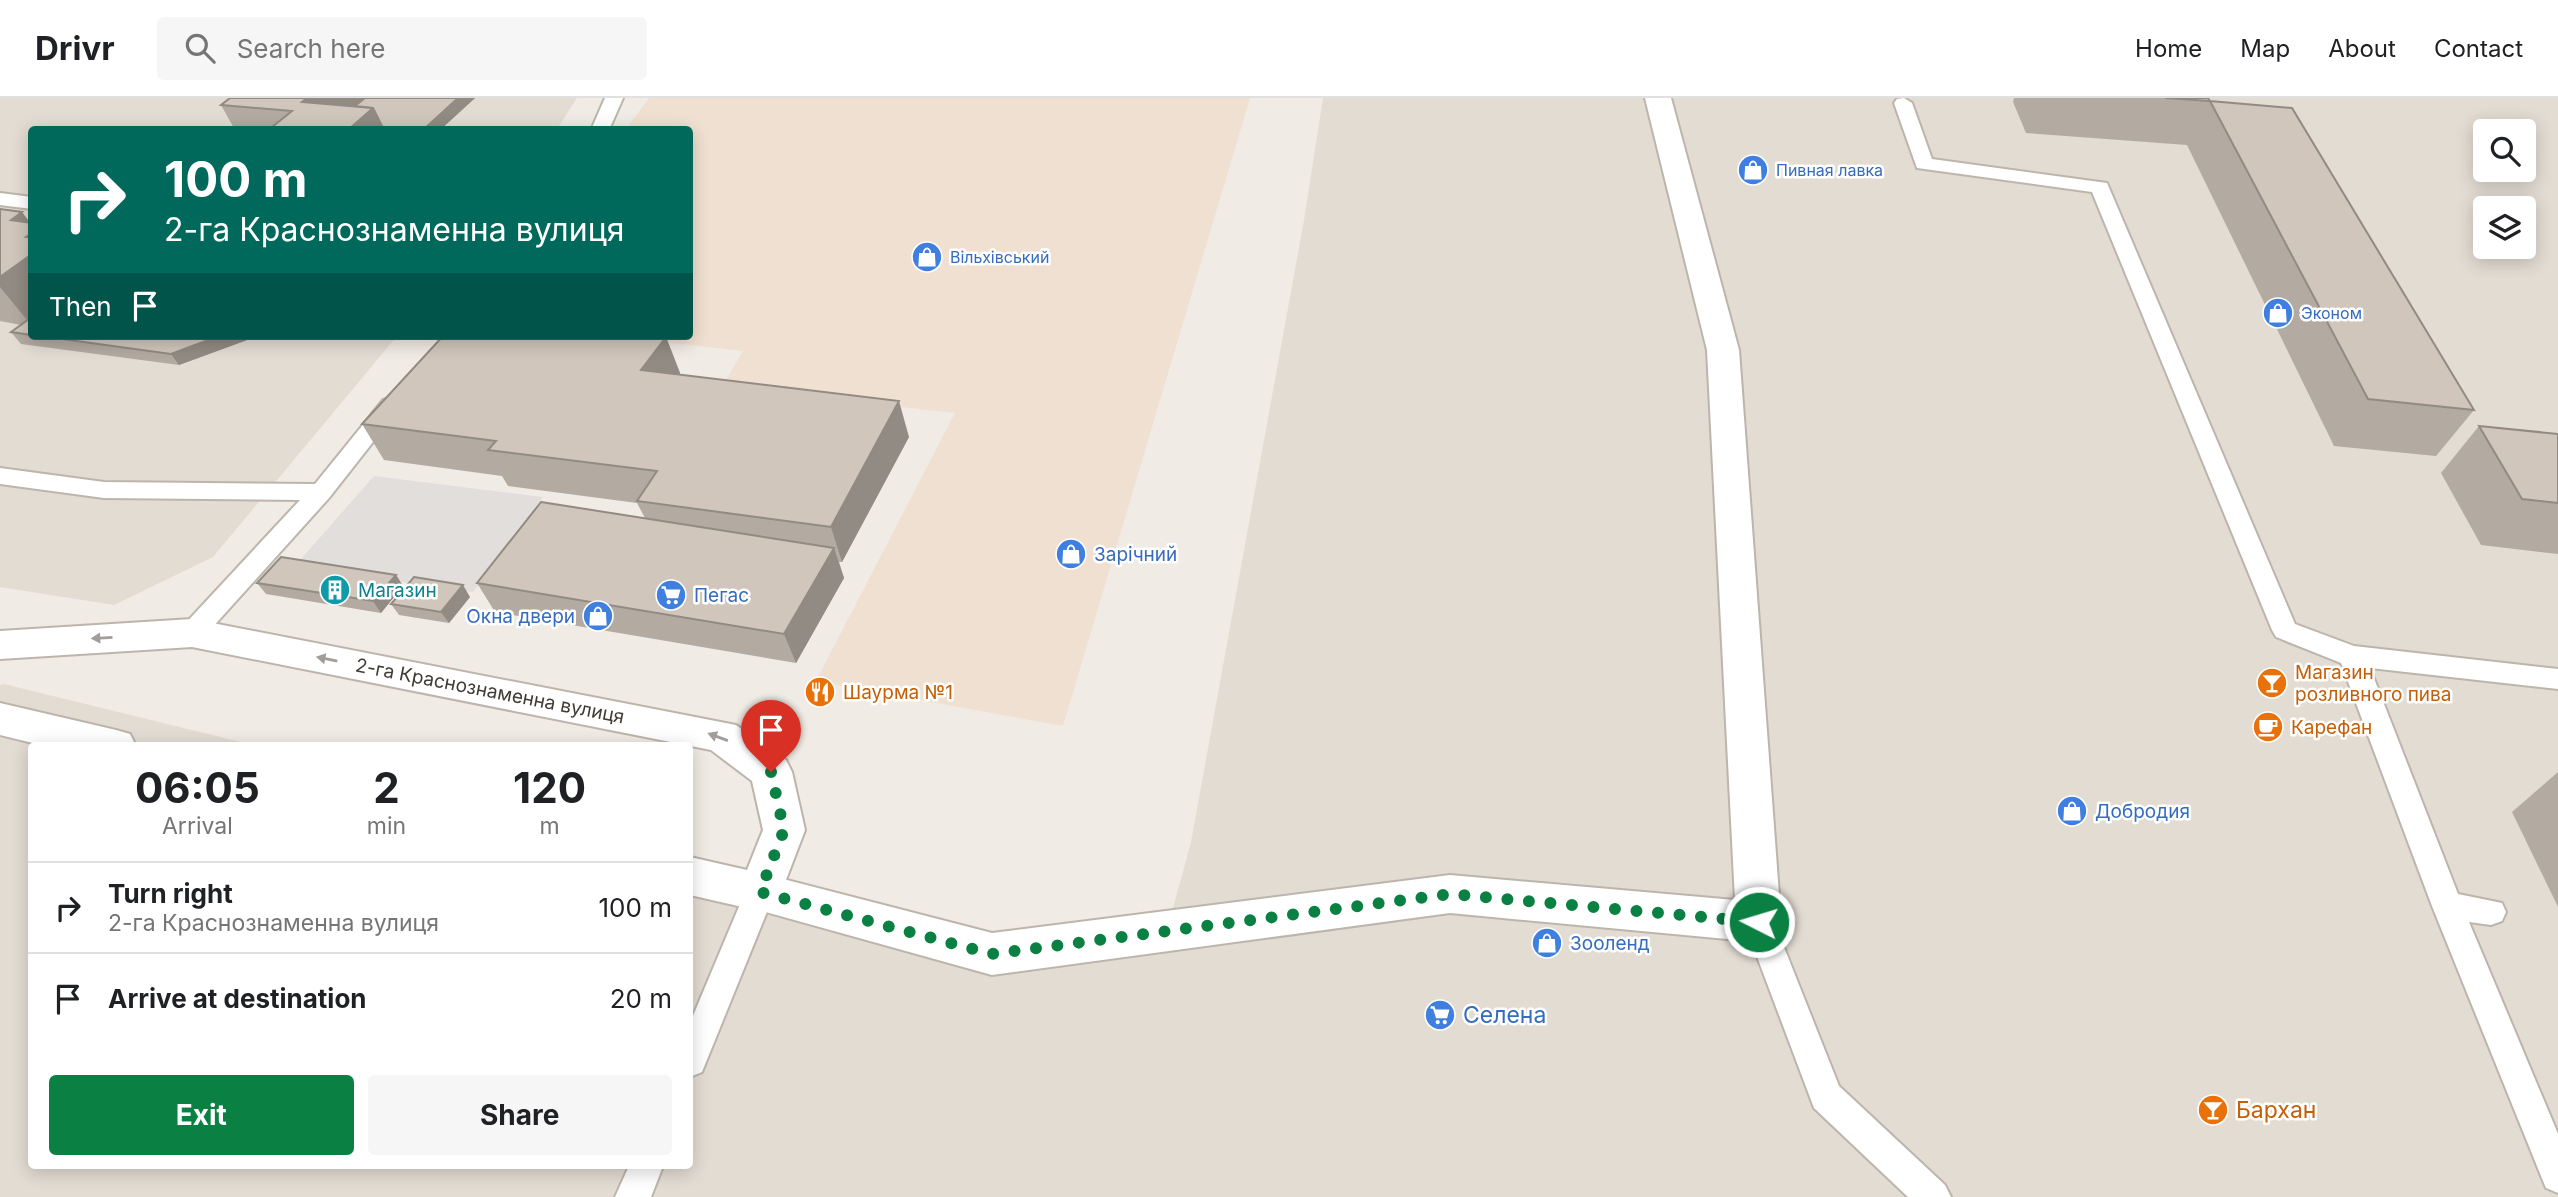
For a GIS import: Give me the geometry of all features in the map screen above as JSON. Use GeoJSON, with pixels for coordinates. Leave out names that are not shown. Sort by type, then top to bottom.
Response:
{"type":"FeatureCollection","features":[{"type":"Feature","properties":{"kind":"street"},"geometry":{"type":"LineString","coordinates":[[693,877],[992,954],[1450,894],[1759,922],[1723,350],[1658,98]]}},
{"type":"Feature","properties":{"kind":"street","name":"2-га Краснознаменна вулиця"},"geometry":{"type":"LineString","coordinates":[[0,645],[192,633],[722,736],[771,772],[784,830],[760,892]]}},
{"type":"Feature","properties":{"kind":"street"},"geometry":{"type":"LineString","coordinates":[[0,719],[99,742]]}},
{"type":"Feature","properties":{"kind":"lane"},"geometry":{"type":"LineString","coordinates":[[602,126],[614,98]]}},
{"type":"Feature","properties":{"kind":"lane"},"geometry":{"type":"LineString","coordinates":[[1903,103],[1924,164],[2100,187],[2285,630],[2352,656],[2558,680]]}},
{"type":"Feature","properties":{"kind":"lane"},"geometry":{"type":"LineString","coordinates":[[0,199],[28,202]]}},
{"type":"Feature","properties":{"kind":"lane"},"geometry":{"type":"LineString","coordinates":[[192,633],[321,492],[405,388]]}},
{"type":"Feature","properties":{"kind":"lane"},"geometry":{"type":"LineString","coordinates":[[0,476],[104,490],[321,492]]}},
{"type":"Feature","properties":{"kind":"lane"},"geometry":{"type":"LineString","coordinates":[[2352,656],[2447,906],[2558,1176]]}},
{"type":"Feature","properties":{"kind":"lane"},"geometry":{"type":"LineString","coordinates":[[693,1054],[760,892]]}},
{"type":"Feature","properties":{"kind":"lane"},"geometry":{"type":"LineString","coordinates":[[2447,906],[2491,912]]}},
{"type":"Feature","properties":{"kind":"lane"},"geometry":{"type":"LineString","coordinates":[[1759,922],[1826,1097],[1933,1197]]}},
{"type":"Feature","properties":{"kind":"lane"},"geometry":{"type":"LineString","coordinates":[[633,1197],[645,1169]]}},
{"type":"Feature","properties":{"kind":"shaded area"},"geometry":{"type":"Polygon","coordinates":[[[0,98],[577,98],[559,126],[28,126],[28,340],[394,340],[213,557],[114,605],[0,587],[0,98]]]}},
{"type":"Feature","properties":{"kind":"shaded area"},"geometry":{"type":"Polygon","coordinates":[[[649,98],[1250,98],[1063,726],[816,681],[955,413],[722,387],[743,351],[646,340],[693,340],[693,126],[628,126],[649,98]]]}},
{"type":"Feature","properties":{"kind":"shaded area"},"geometry":{"type":"Polygon","coordinates":[[[1323,98],[2558,98],[2558,1197],[0,1197],[0,685],[4,684],[241,742],[28,742],[28,1169],[693,1169],[693,856],[970,936],[1170,919],[1191,842],[1304,220],[1323,98]]]}},
{"type":"Feature","properties":{"kind":"shaded area"},"geometry":{"type":"Polygon","coordinates":[[[374,476],[543,497],[473,592],[294,567],[374,476]]]}},
{"type":"Feature","properties":{"kind":"building"},"geometry":{"type":"Polygon","coordinates":[[[230,98],[307,98],[302,102],[373,108],[353,126],[273,126],[292,111],[221,105],[230,98]]]}},
{"type":"Feature","properties":{"kind":"building"},"geometry":{"type":"Polygon","coordinates":[[[365,98],[458,98],[427,126],[382,126],[373,108],[355,106],[365,98]]]}},
{"type":"Feature","properties":{"kind":"building"},"geometry":{"type":"Polygon","coordinates":[[[2165,98],[2208,98],[2210,101],[2165,98]]]}},
{"type":"Feature","properties":{"kind":"building"},"geometry":{"type":"Polygon","coordinates":[[[2210,101],[2292,108],[2474,410],[2368,399],[2210,101]]]}},
{"type":"Feature","properties":{"kind":"building"},"geometry":{"type":"Polygon","coordinates":[[[0,209],[22,212],[11,220],[28,222],[28,257],[0,277],[0,209]]]}},
{"type":"Feature","properties":{"kind":"building"},"geometry":{"type":"Polygon","coordinates":[[[28,320],[28,334],[11,332],[28,320]]]}},
{"type":"Feature","properties":{"kind":"building"},"geometry":{"type":"Polygon","coordinates":[[[69,340],[208,340],[171,354],[69,340]]]}},
{"type":"Feature","properties":{"kind":"building","name":"Пегас"},"geometry":{"type":"Polygon","coordinates":[[[439,340],[664,340],[641,370],[899,401],[831,527],[637,501],[657,471],[488,450],[496,441],[362,424],[439,340]]]}},
{"type":"Feature","properties":{"kind":"building"},"geometry":{"type":"Polygon","coordinates":[[[2479,426],[2558,434],[2558,503],[2522,499],[2479,426]]]}},
{"type":"Feature","properties":{"kind":"building","name":"Пегас"},"geometry":{"type":"Polygon","coordinates":[[[541,502],[834,548],[784,634],[477,583],[541,502]]]}},
{"type":"Feature","properties":{"kind":"building"},"geometry":{"type":"Polygon","coordinates":[[[281,557],[396,575],[373,601],[257,583],[281,557]]]}},
{"type":"Feature","properties":{"kind":"building"},"geometry":{"type":"Polygon","coordinates":[[[414,577],[463,585],[441,612],[391,604],[414,577]]]}},
{"type":"Feature","properties":{"kind":"place","name":"Пивная лавка"},"geometry":{"type":"Point","coordinates":[1753,170]}},
{"type":"Feature","properties":{"kind":"place","name":"Вільхівський"},"geometry":{"type":"Point","coordinates":[927,257]}},
{"type":"Feature","properties":{"kind":"place","name":"Эконом"},"geometry":{"type":"Point","coordinates":[2278,313]}},
{"type":"Feature","properties":{"kind":"place","name":"Зарічний"},"geometry":{"type":"Point","coordinates":[1071,554]}},
{"type":"Feature","properties":{"kind":"place","name":"Магазин"},"geometry":{"type":"Point","coordinates":[335,590]}},
{"type":"Feature","properties":{"kind":"place","name":"Пегас"},"geometry":{"type":"Point","coordinates":[671,595]}},
{"type":"Feature","properties":{"kind":"place","name":"Окна двери"},"geometry":{"type":"Point","coordinates":[598,616]}},
{"type":"Feature","properties":{"kind":"place","name":"Магазин розливного пива"},"geometry":{"type":"Point","coordinates":[2272,683]}},
{"type":"Feature","properties":{"kind":"place","name":"Шаурма №1"},"geometry":{"type":"Point","coordinates":[820,692]}},
{"type":"Feature","properties":{"kind":"place","name":"Карефан"},"geometry":{"type":"Point","coordinates":[2268,727]}},
{"type":"Feature","properties":{"kind":"place","name":"Добродия"},"geometry":{"type":"Point","coordinates":[2072,811]}},
{"type":"Feature","properties":{"kind":"place","name":"Зооленд"},"geometry":{"type":"Point","coordinates":[1547,943]}},
{"type":"Feature","properties":{"kind":"place","name":"Селена"},"geometry":{"type":"Point","coordinates":[1440,1015]}},
{"type":"Feature","properties":{"kind":"place","name":"Бархан"},"geometry":{"type":"Point","coordinates":[2213,1110]}},
{"type":"Feature","properties":{"kind":"route"},"geometry":{"type":"LineString","coordinates":[[771,772],[784,830],[760,892],[992,954],[1450,894],[1759,922]]}}]}
